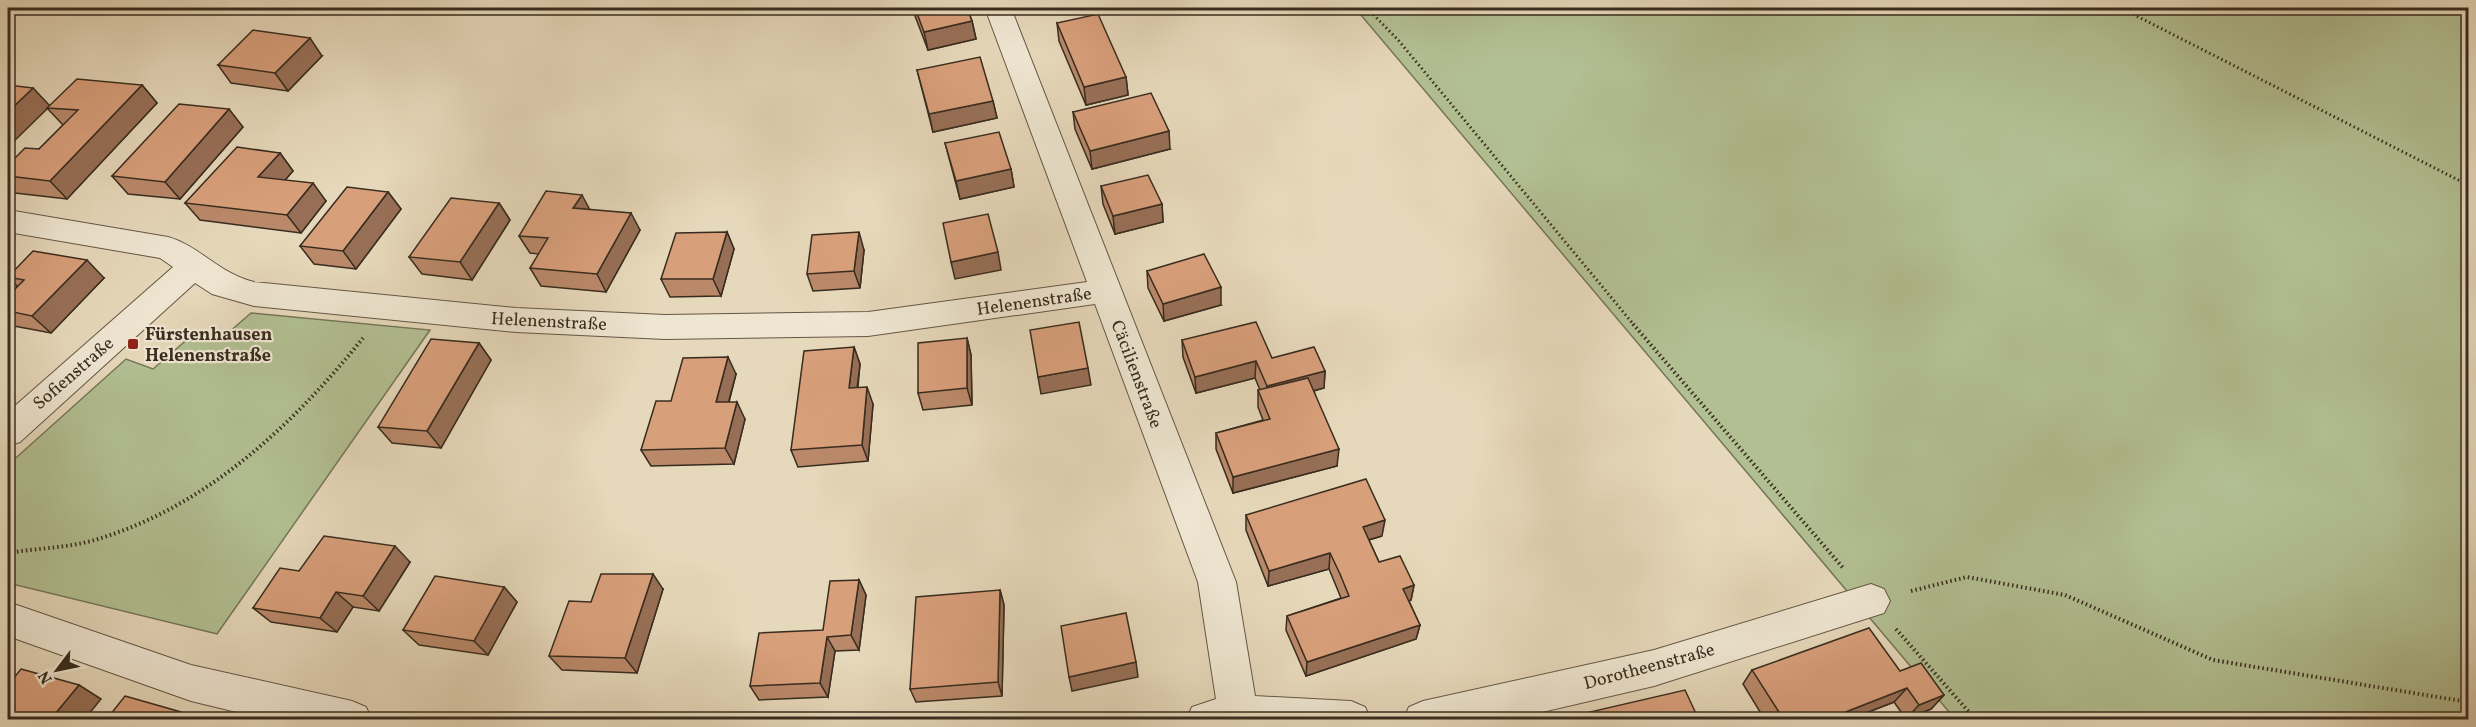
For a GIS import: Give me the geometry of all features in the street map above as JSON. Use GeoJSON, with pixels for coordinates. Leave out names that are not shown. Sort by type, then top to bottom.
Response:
{"type":"FeatureCollection","features":[{"type":"Feature","properties":{"kind":"street","name":"Cäcilienstraße"},"geometry":{"type":"LineString","coordinates":[[998,8],[1217,582],[1222,717]]}},
{"type":"Feature","properties":{"kind":"street","name":"Helenenstraße"},"geometry":{"type":"LineString","coordinates":[[8,221],[168,248],[223,286],[254,294],[385,309],[516,320],[665,327],[868,324],[1105,291]]}},
{"type":"Feature","properties":{"kind":"street","name":"Sofienstraße"},"geometry":{"type":"LineString","coordinates":[[8,432],[193,267]]}},
{"type":"Feature","properties":{"kind":"street","name":"Dorotheenstraße"},"geometry":{"type":"LineString","coordinates":[[1423,720],[1654,668],[1871,601]]}},
{"type":"Feature","properties":{"kind":"street"},"geometry":{"type":"LineString","coordinates":[[8,619],[191,683],[352,720]]}},
{"type":"Feature","properties":{"kind":"street"},"geometry":{"type":"LineString","coordinates":[[1222,717],[1351,720]]}},
{"type":"Feature","properties":{"kind":"path"},"geometry":{"type":"LineString","coordinates":[[1367,8],[1399,41],[1686,388],[1976,720]]}},
{"type":"Feature","properties":{"kind":"path"},"geometry":{"type":"LineString","coordinates":[[2121,8],[2469,185]]}},
{"type":"Feature","properties":{"kind":"path"},"geometry":{"type":"LineString","coordinates":[[8,553],[97,539],[184,503],[261,445],[352,352],[385,309]]}},
{"type":"Feature","properties":{"kind":"path"},"geometry":{"type":"LineString","coordinates":[[1871,601],[1967,578],[2065,595],[2213,660],[2469,702]]}},
{"type":"Feature","properties":{"kind":"green space"},"geometry":{"type":"Polygon","coordinates":[[[1355,8],[2468,8],[2468,719],[1955,719],[1355,8]]]}},
{"type":"Feature","properties":{"kind":"green space"},"geometry":{"type":"Polygon","coordinates":[[[251,313],[430,330],[217,634],[8,583],[8,465],[126,359],[153,369],[190,337],[220,340],[251,313]]]}},
{"type":"Feature","properties":{"kind":"building"},"geometry":{"type":"Polygon","coordinates":[[[915,8],[967,8],[972,21],[924,32],[915,8]]]}},
{"type":"Feature","properties":{"kind":"building"},"geometry":{"type":"Polygon","coordinates":[[[1098,14],[1126,77],[1084,87],[1057,23],[1098,14]]]}},
{"type":"Feature","properties":{"kind":"building"},"geometry":{"type":"Polygon","coordinates":[[[253,30],[310,38],[275,73],[218,65],[253,30]]]}},
{"type":"Feature","properties":{"kind":"building"},"geometry":{"type":"Polygon","coordinates":[[[980,57],[993,101],[929,114],[917,70],[980,57]]]}},
{"type":"Feature","properties":{"kind":"building"},"geometry":{"type":"Polygon","coordinates":[[[77,79],[142,85],[50,181],[8,176],[8,165],[25,148],[39,149],[78,110],[47,108],[77,79]]]}},
{"type":"Feature","properties":{"kind":"building"},"geometry":{"type":"Polygon","coordinates":[[[8,85],[33,88],[8,112],[8,85]]]}},
{"type":"Feature","properties":{"kind":"building"},"geometry":{"type":"Polygon","coordinates":[[[1151,93],[1169,131],[1090,151],[1073,112],[1151,93]]]}},
{"type":"Feature","properties":{"kind":"building"},"geometry":{"type":"Polygon","coordinates":[[[179,104],[229,109],[165,182],[112,176],[179,104]]]}},
{"type":"Feature","properties":{"kind":"building"},"geometry":{"type":"Polygon","coordinates":[[[999,132],[1011,169],[956,181],[945,143],[999,132]]]}},
{"type":"Feature","properties":{"kind":"building"},"geometry":{"type":"Polygon","coordinates":[[[237,147],[280,153],[258,177],[313,183],[287,215],[185,203],[237,147]]]}},
{"type":"Feature","properties":{"kind":"building"},"geometry":{"type":"Polygon","coordinates":[[[1148,175],[1162,204],[1113,216],[1101,186],[1148,175]]]}},
{"type":"Feature","properties":{"kind":"building"},"geometry":{"type":"Polygon","coordinates":[[[347,187],[388,192],[343,251],[300,246],[347,187]]]}},
{"type":"Feature","properties":{"kind":"building"},"geometry":{"type":"Polygon","coordinates":[[[546,191],[582,195],[573,208],[631,213],[597,274],[530,268],[548,238],[519,236],[546,191]]]}},
{"type":"Feature","properties":{"kind":"building"},"geometry":{"type":"Polygon","coordinates":[[[451,198],[499,203],[460,262],[409,257],[451,198]]]}},
{"type":"Feature","properties":{"kind":"building"},"geometry":{"type":"Polygon","coordinates":[[[988,214],[998,252],[951,262],[943,223],[988,214]]]}},
{"type":"Feature","properties":{"kind":"building"},"geometry":{"type":"Polygon","coordinates":[[[727,232],[713,279],[661,279],[676,233],[727,232]]]}},
{"type":"Feature","properties":{"kind":"building"},"geometry":{"type":"Polygon","coordinates":[[[859,232],[854,271],[807,274],[812,235],[859,232]]]}},
{"type":"Feature","properties":{"kind":"building"},"geometry":{"type":"Polygon","coordinates":[[[33,251],[87,260],[32,316],[8,311],[8,296],[24,280],[8,277],[33,251]]]}},
{"type":"Feature","properties":{"kind":"building"},"geometry":{"type":"Polygon","coordinates":[[[1204,254],[1221,287],[1163,304],[1147,271],[1204,254]]]}},
{"type":"Feature","properties":{"kind":"building"},"geometry":{"type":"Polygon","coordinates":[[[1079,322],[1088,368],[1038,377],[1030,330],[1079,322]]]}},
{"type":"Feature","properties":{"kind":"building"},"geometry":{"type":"Polygon","coordinates":[[[1256,322],[1272,358],[1314,347],[1325,371],[1267,386],[1256,361],[1195,377],[1182,340],[1256,322]]]}},
{"type":"Feature","properties":{"kind":"building"},"geometry":{"type":"Polygon","coordinates":[[[967,338],[967,388],[918,393],[918,343],[967,338]]]}},
{"type":"Feature","properties":{"kind":"building"},"geometry":{"type":"Polygon","coordinates":[[[431,339],[479,343],[427,431],[378,427],[431,339]]]}},
{"type":"Feature","properties":{"kind":"building"},"geometry":{"type":"Polygon","coordinates":[[[854,347],[849,388],[867,387],[862,445],[791,450],[804,351],[854,347]]]}},
{"type":"Feature","properties":{"kind":"building"},"geometry":{"type":"Polygon","coordinates":[[[728,357],[716,402],[737,402],[725,448],[641,450],[656,401],[671,401],[683,358],[728,357]]]}},
{"type":"Feature","properties":{"kind":"building"},"geometry":{"type":"Polygon","coordinates":[[[1308,378],[1339,449],[1233,477],[1216,433],[1270,419],[1258,390],[1308,378]]]}},
{"type":"Feature","properties":{"kind":"building"},"geometry":{"type":"Polygon","coordinates":[[[1366,479],[1385,520],[1363,527],[1379,562],[1400,556],[1414,585],[1403,589],[1420,625],[1307,662],[1287,616],[1349,596],[1340,574],[1330,553],[1269,571],[1246,515],[1366,479]]]}},
{"type":"Feature","properties":{"kind":"building"},"geometry":{"type":"Polygon","coordinates":[[[324,536],[395,546],[363,596],[336,592],[320,618],[253,608],[280,568],[299,571],[324,536]]]}},
{"type":"Feature","properties":{"kind":"building"},"geometry":{"type":"Polygon","coordinates":[[[601,574],[653,574],[625,658],[549,656],[569,601],[591,602],[601,574]]]}},
{"type":"Feature","properties":{"kind":"building"},"geometry":{"type":"Polygon","coordinates":[[[435,576],[504,587],[474,641],[403,630],[435,576]]]}},
{"type":"Feature","properties":{"kind":"building"},"geometry":{"type":"Polygon","coordinates":[[[859,580],[851,635],[827,637],[820,683],[750,686],[759,633],[823,630],[830,581],[859,580]]]}},
{"type":"Feature","properties":{"kind":"building"},"geometry":{"type":"Polygon","coordinates":[[[1000,590],[998,682],[910,689],[916,597],[1000,590]]]}},
{"type":"Feature","properties":{"kind":"building"},"geometry":{"type":"Polygon","coordinates":[[[1126,613],[1136,662],[1069,677],[1061,626],[1126,613]]]}},
{"type":"Feature","properties":{"kind":"building"},"geometry":{"type":"Polygon","coordinates":[[[1869,628],[1900,671],[1921,663],[1944,695],[1919,705],[1907,688],[1825,720],[1784,720],[1752,670],[1869,628]]]}},
{"type":"Feature","properties":{"kind":"building"},"geometry":{"type":"Polygon","coordinates":[[[21,669],[79,685],[50,720],[8,720],[8,685],[21,669]]]}},
{"type":"Feature","properties":{"kind":"building"},"geometry":{"type":"Polygon","coordinates":[[[1685,690],[1699,720],[1564,720],[1564,718],[1685,690]]]}},
{"type":"Feature","properties":{"kind":"building"},"geometry":{"type":"Polygon","coordinates":[[[125,696],[181,712],[175,720],[106,720],[125,696]]]}},
{"type":"Feature","properties":{"kind":"place","name":"Fürstenhausen Helenenstraße"},"geometry":{"type":"Point","coordinates":[133,344]}}]}
